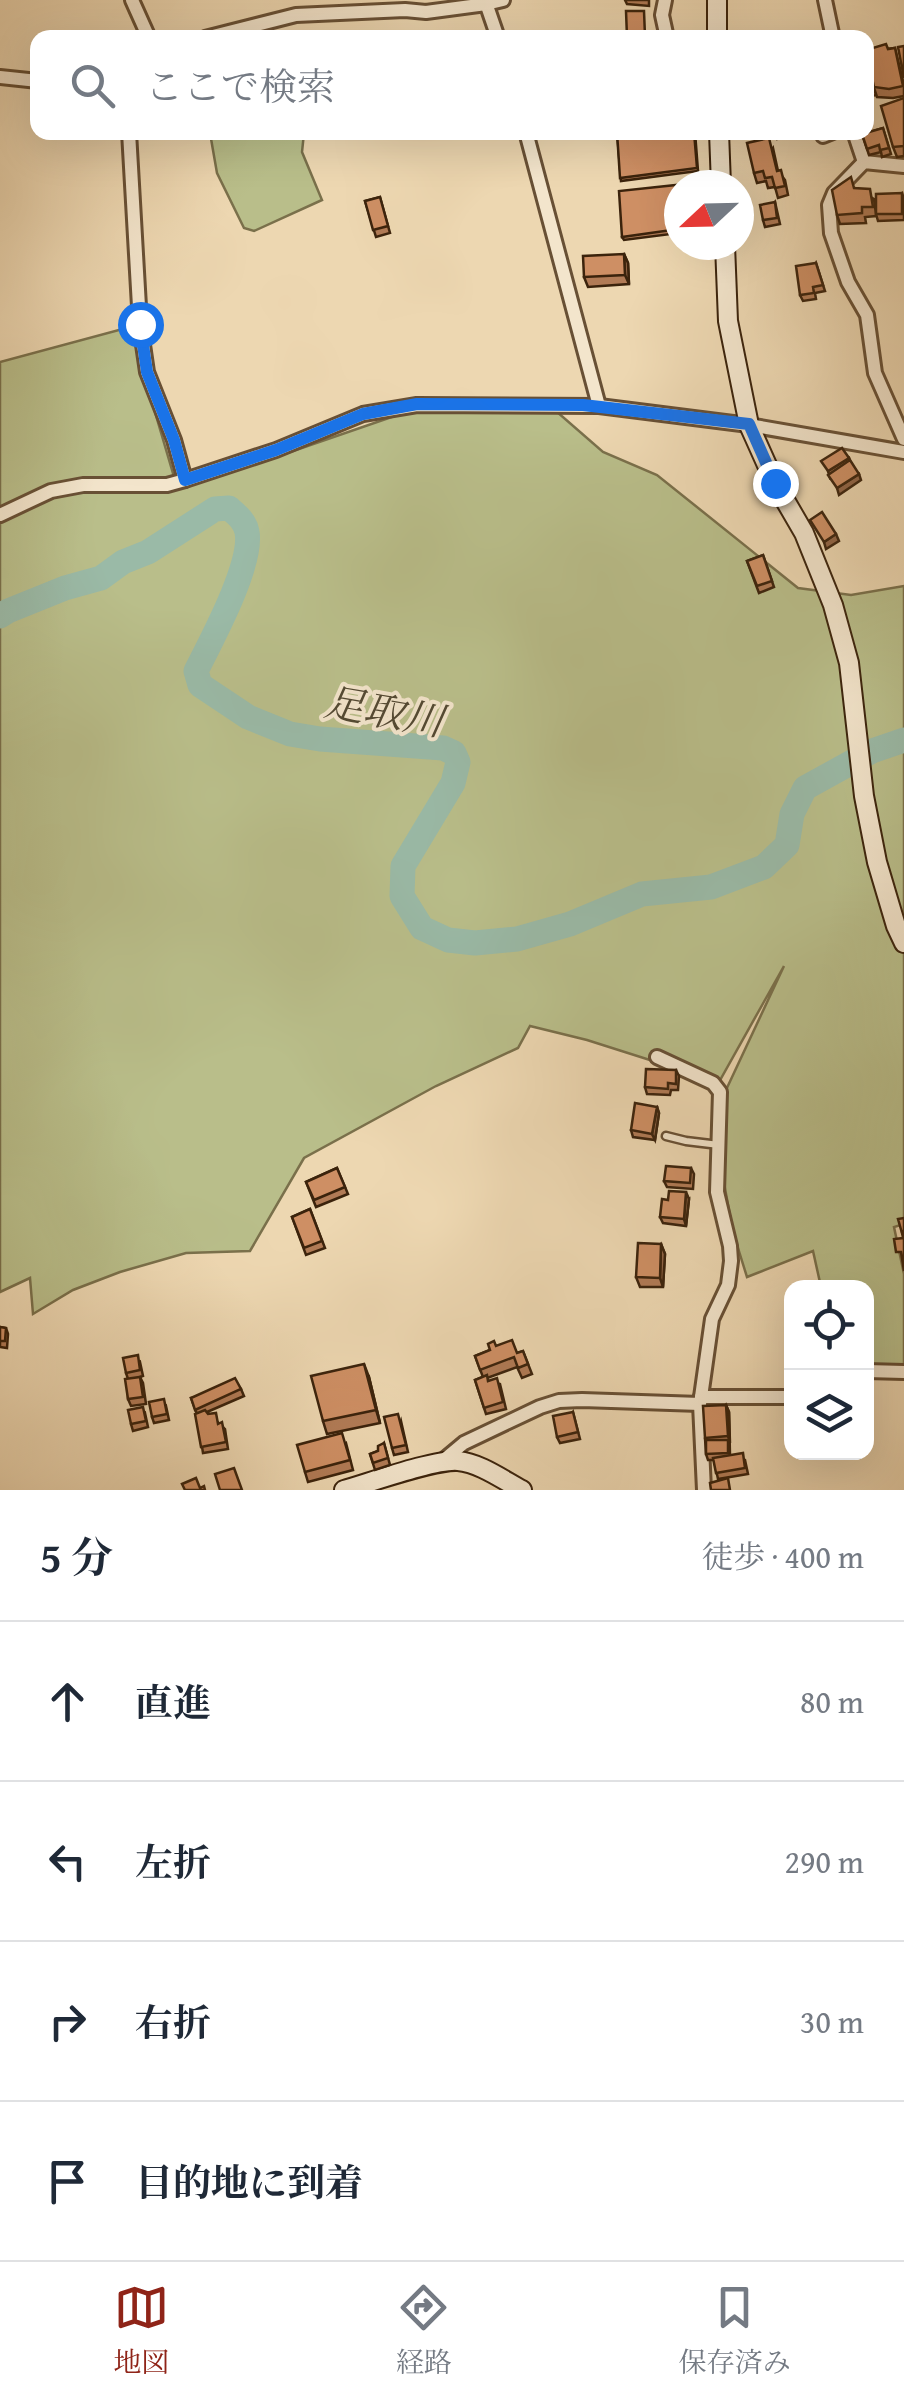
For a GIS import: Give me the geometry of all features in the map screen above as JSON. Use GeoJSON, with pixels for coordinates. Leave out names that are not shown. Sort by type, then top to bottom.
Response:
{"type":"FeatureCollection","features":[{"type":"Feature","properties":{"kind":"street"},"geometry":{"type":"LineString","coordinates":[[132,0],[145,30]]}},
{"type":"Feature","properties":{"kind":"street"},"geometry":{"type":"LineString","coordinates":[[237,30],[296,15],[426,12],[503,0]]}},
{"type":"Feature","properties":{"kind":"street"},"geometry":{"type":"LineString","coordinates":[[665,0],[662,16],[665,30]]}},
{"type":"Feature","properties":{"kind":"street"},"geometry":{"type":"LineString","coordinates":[[717,0],[717,30]]}},
{"type":"Feature","properties":{"kind":"street"},"geometry":{"type":"LineString","coordinates":[[824,0],[831,30]]}},
{"type":"Feature","properties":{"kind":"street"},"geometry":{"type":"LineString","coordinates":[[486,2],[495,30]]}},
{"type":"Feature","properties":{"kind":"street"},"geometry":{"type":"LineString","coordinates":[[0,77],[30,80]]}},
{"type":"Feature","properties":{"kind":"street"},"geometry":{"type":"LineString","coordinates":[[129,140],[140,324],[147,372],[185,480]]}},
{"type":"Feature","properties":{"kind":"street"},"geometry":{"type":"LineString","coordinates":[[528,140],[599,406]]}},
{"type":"Feature","properties":{"kind":"street"},"geometry":{"type":"LineString","coordinates":[[719,140],[721,170]]}},
{"type":"Feature","properties":{"kind":"street"},"geometry":{"type":"LineString","coordinates":[[857,140],[864,162]]}},
{"type":"Feature","properties":{"kind":"street"},"geometry":{"type":"LineString","coordinates":[[864,162],[904,166]]}},
{"type":"Feature","properties":{"kind":"street"},"geometry":{"type":"LineString","coordinates":[[864,162],[834,193],[829,205],[831,232],[848,282],[867,316],[876,373],[904,439]]}},
{"type":"Feature","properties":{"kind":"street"},"geometry":{"type":"LineString","coordinates":[[725,260],[728,321],[749,424],[775,483],[804,533],[832,605],[849,664],[864,796],[877,862],[904,943]]}},
{"type":"Feature","properties":{"kind":"street"},"geometry":{"type":"LineString","coordinates":[[0,516],[51,491],[82,485],[167,484],[185,480],[276,450],[363,414],[417,404],[599,406],[749,424],[904,452]]}},
{"type":"Feature","properties":{"kind":"street"},"geometry":{"type":"LineString","coordinates":[[657,1057],[713,1082],[720,1092],[717,1192],[732,1261],[728,1285],[712,1319],[701,1401],[704,1490]]}},
{"type":"Feature","properties":{"kind":"street"},"geometry":{"type":"LineString","coordinates":[[874,1372],[904,1372]]}},
{"type":"Feature","properties":{"kind":"street"},"geometry":{"type":"LineString","coordinates":[[440,1463],[464,1443],[559,1401],[784,1396]]}},
{"type":"Feature","properties":{"kind":"street"},"geometry":{"type":"LineString","coordinates":[[344,1490],[456,1460],[522,1490]]}},
{"type":"Feature","properties":{"kind":"lane"},"geometry":{"type":"LineString","coordinates":[[666,1136],[719,1146]]}},
{"type":"Feature","properties":{"kind":"green space"},"geometry":{"type":"Polygon","coordinates":[[[211,140],[303,140],[302,152],[322,200],[254,231],[244,228],[217,173],[211,140]]]}},
{"type":"Feature","properties":{"kind":"green space"},"geometry":{"type":"Polygon","coordinates":[[[130,327],[177,487],[409,411],[556,411],[603,452],[657,475],[798,588],[851,595],[904,586],[904,1224],[894,1227],[904,1274],[904,1366],[874,1367],[874,1280],[819,1280],[813,1251],[747,1277],[733,1232],[724,1183],[726,1090],[784,966],[719,1082],[530,1026],[518,1048],[436,1086],[304,1158],[250,1251],[186,1253],[120,1272],[73,1290],[33,1314],[30,1278],[0,1292],[0,362],[130,327]]]}},
{"type":"Feature","properties":{"kind":"building"},"geometry":{"type":"Polygon","coordinates":[[[626,11],[644,11],[645,30],[627,30],[626,11]]]}},
{"type":"Feature","properties":{"kind":"building"},"geometry":{"type":"Polygon","coordinates":[[[886,44],[888,49],[895,48],[903,86],[874,87],[874,48],[886,44]]]}},
{"type":"Feature","properties":{"kind":"building"},"geometry":{"type":"Polygon","coordinates":[[[904,46],[904,78],[898,47],[904,46]]]}},
{"type":"Feature","properties":{"kind":"building"},"geometry":{"type":"Polygon","coordinates":[[[904,98],[904,146],[893,147],[881,106],[904,98]]]}},
{"type":"Feature","properties":{"kind":"building"},"geometry":{"type":"Polygon","coordinates":[[[883,128],[889,148],[880,150],[879,145],[867,149],[864,140],[874,140],[874,131],[883,128]]]}},
{"type":"Feature","properties":{"kind":"building"},"geometry":{"type":"Polygon","coordinates":[[[618,140],[695,140],[697,168],[620,178],[618,140]]]}},
{"type":"Feature","properties":{"kind":"building"},"geometry":{"type":"Polygon","coordinates":[[[769,140],[785,186],[775,188],[772,177],[765,178],[763,171],[753,170],[747,143],[769,140]]]}},
{"type":"Feature","properties":{"kind":"building"},"geometry":{"type":"Polygon","coordinates":[[[851,177],[854,188],[870,189],[873,207],[862,207],[862,213],[837,215],[832,190],[851,177]]]}},
{"type":"Feature","properties":{"kind":"building"},"geometry":{"type":"Polygon","coordinates":[[[664,186],[664,231],[622,237],[619,191],[664,186]]]}},
{"type":"Feature","properties":{"kind":"building"},"geometry":{"type":"Polygon","coordinates":[[[902,193],[902,214],[876,214],[876,194],[902,193]]]}},
{"type":"Feature","properties":{"kind":"building"},"geometry":{"type":"Polygon","coordinates":[[[380,197],[388,226],[373,230],[365,201],[380,197]]]}},
{"type":"Feature","properties":{"kind":"building"},"geometry":{"type":"Polygon","coordinates":[[[775,202],[777,218],[763,220],[760,205],[775,202]]]}},
{"type":"Feature","properties":{"kind":"building"},"geometry":{"type":"Polygon","coordinates":[[[624,254],[625,275],[584,277],[583,256],[624,254]]]}},
{"type":"Feature","properties":{"kind":"building"},"geometry":{"type":"Polygon","coordinates":[[[816,263],[823,285],[813,287],[814,293],[800,295],[796,266],[816,263]]]}},
{"type":"Feature","properties":{"kind":"building"},"geometry":{"type":"Polygon","coordinates":[[[842,448],[849,458],[828,471],[821,461],[842,448]]]}},
{"type":"Feature","properties":{"kind":"building"},"geometry":{"type":"Polygon","coordinates":[[[850,460],[859,474],[837,488],[828,475],[850,460]]]}},
{"type":"Feature","properties":{"kind":"building"},"geometry":{"type":"Polygon","coordinates":[[[822,512],[836,534],[824,542],[810,520],[822,512]]]}},
{"type":"Feature","properties":{"kind":"building"},"geometry":{"type":"Polygon","coordinates":[[[763,555],[772,581],[757,586],[747,561],[763,555]]]}},
{"type":"Feature","properties":{"kind":"building"},"geometry":{"type":"Polygon","coordinates":[[[646,1069],[676,1070],[676,1084],[668,1083],[668,1089],[645,1087],[646,1069]]]}},
{"type":"Feature","properties":{"kind":"building"},"geometry":{"type":"Polygon","coordinates":[[[635,1103],[657,1107],[652,1134],[631,1130],[635,1103]]]}},
{"type":"Feature","properties":{"kind":"building"},"geometry":{"type":"Polygon","coordinates":[[[666,1166],[691,1168],[690,1183],[664,1181],[666,1166]]]}},
{"type":"Feature","properties":{"kind":"building"},"geometry":{"type":"Polygon","coordinates":[[[337,1168],[345,1187],[314,1200],[306,1182],[337,1168]]]}},
{"type":"Feature","properties":{"kind":"building"},"geometry":{"type":"Polygon","coordinates":[[[669,1191],[686,1192],[684,1219],[660,1217],[662,1199],[668,1200],[669,1191]]]}},
{"type":"Feature","properties":{"kind":"building"},"geometry":{"type":"Polygon","coordinates":[[[310,1209],[322,1241],[304,1248],[292,1217],[310,1209]]]}},
{"type":"Feature","properties":{"kind":"building"},"geometry":{"type":"Polygon","coordinates":[[[904,1231],[904,1271],[894,1239],[903,1238],[904,1231]]]}},
{"type":"Feature","properties":{"kind":"building"},"geometry":{"type":"Polygon","coordinates":[[[638,1243],[661,1244],[660,1278],[636,1277],[638,1243]]]}},
{"type":"Feature","properties":{"kind":"building"},"geometry":{"type":"Polygon","coordinates":[[[0,1327],[6,1328],[5,1341],[0,1341],[0,1327]]]}},
{"type":"Feature","properties":{"kind":"building"},"geometry":{"type":"Polygon","coordinates":[[[512,1340],[517,1353],[523,1351],[528,1364],[518,1368],[514,1357],[480,1370],[475,1356],[490,1350],[488,1344],[494,1341],[496,1346],[512,1340]]]}},
{"type":"Feature","properties":{"kind":"building"},"geometry":{"type":"Polygon","coordinates":[[[138,1355],[140,1370],[126,1373],[123,1358],[138,1355]]]}},
{"type":"Feature","properties":{"kind":"building"},"geometry":{"type":"Polygon","coordinates":[[[364,1364],[376,1410],[323,1421],[311,1376],[364,1364]]]}},
{"type":"Feature","properties":{"kind":"building"},"geometry":{"type":"Polygon","coordinates":[[[487,1375],[488,1381],[497,1378],[503,1402],[484,1408],[475,1380],[487,1375]]]}},
{"type":"Feature","properties":{"kind":"building"},"geometry":{"type":"Polygon","coordinates":[[[140,1377],[143,1397],[128,1399],[125,1379],[140,1377]]]}},
{"type":"Feature","properties":{"kind":"building"},"geometry":{"type":"Polygon","coordinates":[[[235,1378],[241,1389],[195,1410],[191,1398],[235,1378]]]}},
{"type":"Feature","properties":{"kind":"building"},"geometry":{"type":"Polygon","coordinates":[[[164,1399],[167,1414],[152,1417],[149,1402],[164,1399]]]}},
{"type":"Feature","properties":{"kind":"building"},"geometry":{"type":"Polygon","coordinates":[[[726,1405],[728,1436],[705,1438],[703,1406],[726,1405]]]}},
{"type":"Feature","properties":{"kind":"building"},"geometry":{"type":"Polygon","coordinates":[[[143,1407],[146,1421],[131,1424],[128,1410],[143,1407]]]}},
{"type":"Feature","properties":{"kind":"building"},"geometry":{"type":"Polygon","coordinates":[[[205,1410],[208,1414],[216,1413],[218,1424],[222,1422],[226,1442],[201,1447],[195,1414],[205,1410]]]}},
{"type":"Feature","properties":{"kind":"building"},"geometry":{"type":"Polygon","coordinates":[[[573,1412],[578,1432],[557,1437],[553,1416],[573,1412]]]}},
{"type":"Feature","properties":{"kind":"building"},"geometry":{"type":"Polygon","coordinates":[[[398,1414],[406,1445],[392,1448],[384,1417],[398,1414]]]}},
{"type":"Feature","properties":{"kind":"building"},"geometry":{"type":"Polygon","coordinates":[[[342,1433],[350,1460],[305,1472],[297,1445],[342,1433]]]}},
{"type":"Feature","properties":{"kind":"building"},"geometry":{"type":"Polygon","coordinates":[[[706,1440],[728,1440],[728,1453],[706,1454],[706,1440]]]}},
{"type":"Feature","properties":{"kind":"building"},"geometry":{"type":"Polygon","coordinates":[[[384,1443],[388,1458],[373,1463],[370,1454],[384,1443]]]}},
{"type":"Feature","properties":{"kind":"building"},"geometry":{"type":"Polygon","coordinates":[[[743,1453],[745,1468],[716,1473],[713,1458],[743,1453]]]}},
{"type":"Feature","properties":{"kind":"building"},"geometry":{"type":"Polygon","coordinates":[[[234,1468],[242,1490],[220,1490],[215,1474],[234,1468]]]}},
{"type":"Feature","properties":{"kind":"building"},"geometry":{"type":"Polygon","coordinates":[[[196,1478],[205,1490],[185,1490],[182,1484],[196,1478]]]}},
{"type":"Feature","properties":{"kind":"building"},"geometry":{"type":"Polygon","coordinates":[[[728,1478],[730,1490],[711,1490],[710,1483],[728,1478]]]}},
{"type":"Feature","properties":{"kind":"waterway","name":"足取川"},"geometry":{"type":"LineString","coordinates":[[0,616],[65,588],[101,578],[215,509],[229,508],[244,525],[247,546],[229,602],[196,671],[200,685],[248,717],[290,734],[443,748],[454,753],[458,762],[453,783],[403,866],[402,896],[422,928],[448,940],[475,943],[517,939],[570,924],[642,894],[711,887],[764,867],[787,845],[792,814],[805,788],[872,751],[904,740]]}},
{"type":"Feature","properties":{"kind":"route"},"geometry":{"type":"LineString","coordinates":[[140,324],[147,372],[185,480],[276,450],[363,414],[417,404],[599,406],[749,424],[775,483]]}}]}
